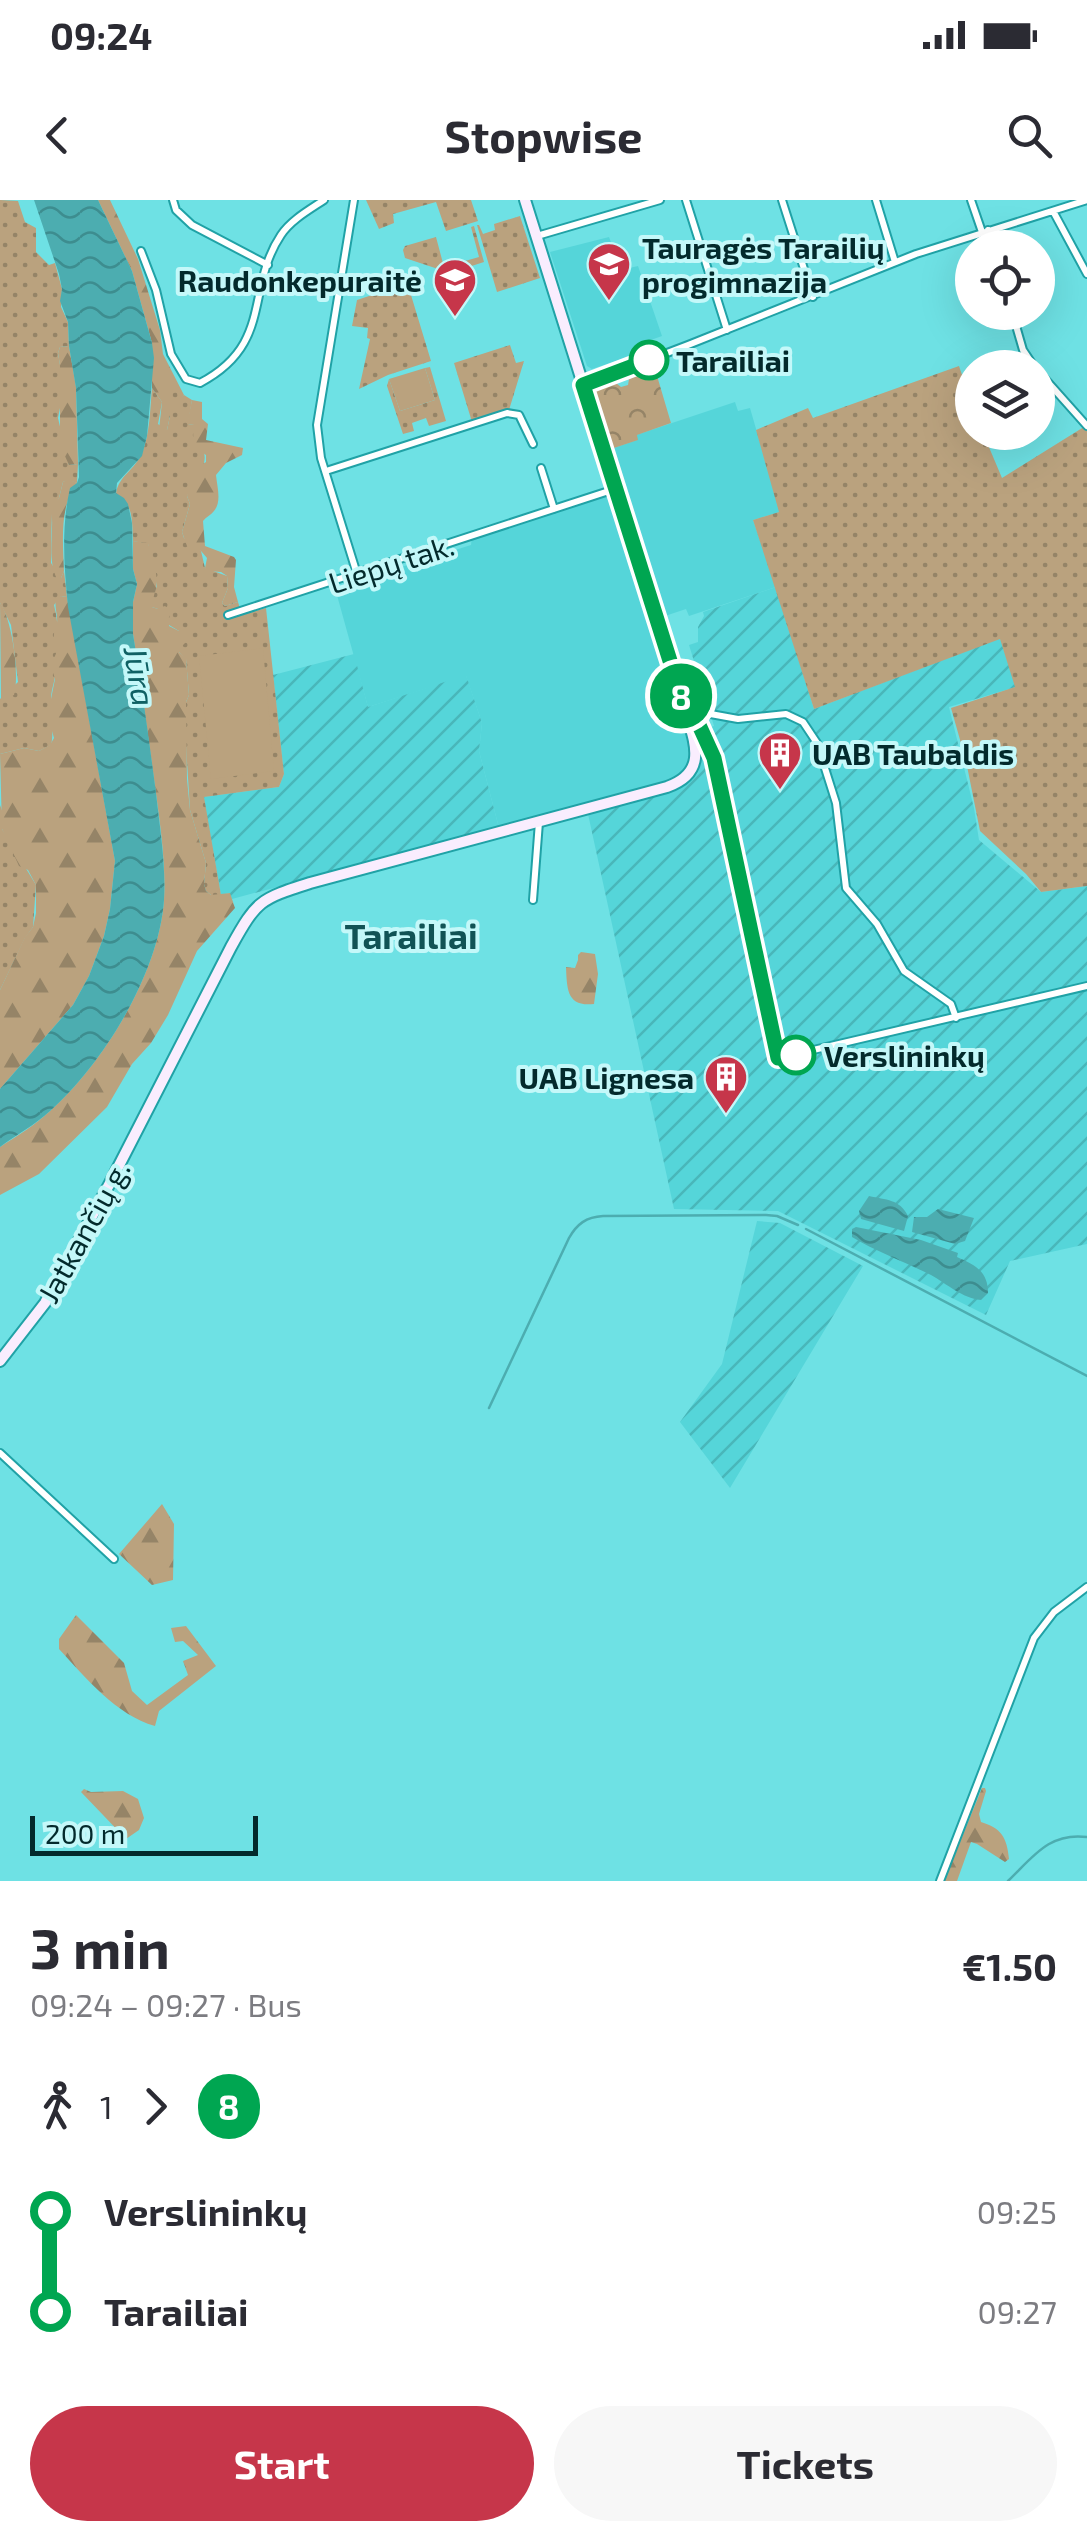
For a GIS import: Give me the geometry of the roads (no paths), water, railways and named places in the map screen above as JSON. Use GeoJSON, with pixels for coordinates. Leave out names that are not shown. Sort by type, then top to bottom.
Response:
{"type":"FeatureCollection","features":[{"type":"Feature","properties":{"kind":"main road"},"geometry":{"type":"LineString","coordinates":[[525,200],[683,702]]}},
{"type":"Feature","properties":{"kind":"main road","name":"Jatkančių g."},"geometry":{"type":"LineString","coordinates":[[0,1361],[45,1303],[250,914],[271,895],[682,780],[691,773],[695,757],[683,702]]}},
{"type":"Feature","properties":{"kind":"street"},"geometry":{"type":"LineString","coordinates":[[173,200],[176,210],[192,225],[268,265]]}},
{"type":"Feature","properties":{"kind":"street"},"geometry":{"type":"LineString","coordinates":[[141,251],[156,290],[174,363],[186,379],[200,382],[218,371],[248,339],[278,240],[290,224],[324,200]]}},
{"type":"Feature","properties":{"kind":"street"},"geometry":{"type":"LineString","coordinates":[[354,200],[317,412],[318,438],[356,574]]}},
{"type":"Feature","properties":{"kind":"street"},"geometry":{"type":"LineString","coordinates":[[536,236],[660,200]]}},
{"type":"Feature","properties":{"kind":"street"},"geometry":{"type":"LineString","coordinates":[[686,200],[727,330]]}},
{"type":"Feature","properties":{"kind":"street"},"geometry":{"type":"LineString","coordinates":[[782,200],[813,296]]}},
{"type":"Feature","properties":{"kind":"street"},"geometry":{"type":"LineString","coordinates":[[876,200],[895,262]]}},
{"type":"Feature","properties":{"kind":"street"},"geometry":{"type":"LineString","coordinates":[[972,200],[985,230]]}},
{"type":"Feature","properties":{"kind":"street"},"geometry":{"type":"LineString","coordinates":[[988,230],[1053,211],[1066,203],[1087,200]]}},
{"type":"Feature","properties":{"kind":"street"},"geometry":{"type":"LineString","coordinates":[[1053,211],[1087,274]]}},
{"type":"Feature","properties":{"kind":"street"},"geometry":{"type":"LineString","coordinates":[[583,385],[955,241]]}},
{"type":"Feature","properties":{"kind":"street"},"geometry":{"type":"LineString","coordinates":[[1055,392],[1087,426]]}},
{"type":"Feature","properties":{"kind":"street"},"geometry":{"type":"LineString","coordinates":[[326,471],[508,412],[519,415],[532,444]]}},
{"type":"Feature","properties":{"kind":"street"},"geometry":{"type":"LineString","coordinates":[[541,468],[554,510]]}},
{"type":"Feature","properties":{"kind":"street","name":"Liepų tak."},"geometry":{"type":"LineString","coordinates":[[228,614],[616,489]]}},
{"type":"Feature","properties":{"kind":"street"},"geometry":{"type":"LineString","coordinates":[[683,702],[708,741],[722,789],[778,1058],[1087,986]]}},
{"type":"Feature","properties":{"kind":"street"},"geometry":{"type":"LineString","coordinates":[[694,714],[738,719],[786,714],[803,722],[817,743],[836,804],[846,888],[877,924],[904,971],[951,1004],[956,1018]]}},
{"type":"Feature","properties":{"kind":"street"},"geometry":{"type":"LineString","coordinates":[[534,900],[539,822]]}},
{"type":"Feature","properties":{"kind":"street"},"geometry":{"type":"LineString","coordinates":[[0,1453],[114,1559]]}},
{"type":"Feature","properties":{"kind":"street"},"geometry":{"type":"LineString","coordinates":[[940,1881],[1034,1638],[1054,1612],[1087,1587]]}},
{"type":"Feature","properties":{"kind":"water"},"geometry":{"type":"Polygon","coordinates":[[[34,200],[98,200],[132,271],[152,343],[147,436],[142,456],[117,483],[116,493],[128,504],[132,523],[137,584],[133,634],[161,833],[164,900],[152,957],[108,1043],[50,1111],[0,1147],[0,1089],[73,1005],[89,976],[104,936],[115,861],[68,607],[65,517],[70,488],[79,477],[76,388],[68,322],[60,301],[59,274],[34,200]]]}},
{"type":"Feature","properties":{"kind":"water"},"geometry":{"type":"Polygon","coordinates":[[[869,1196],[901,1206],[908,1216],[904,1231],[861,1219],[859,1211],[869,1196]]]}},
{"type":"Feature","properties":{"kind":"water"},"geometry":{"type":"Polygon","coordinates":[[[938,1209],[974,1218],[965,1241],[955,1244],[912,1232],[914,1217],[927,1217],[938,1209]]]}},
{"type":"Feature","properties":{"kind":"water"},"geometry":{"type":"Polygon","coordinates":[[[856,1227],[921,1240],[958,1253],[957,1257],[983,1274],[988,1293],[981,1300],[961,1294],[852,1237],[856,1227]]]}},
{"type":"Feature","properties":{"kind":"waterway"},"geometry":{"type":"LineString","coordinates":[[489,1408],[569,1238],[583,1222],[603,1216],[766,1215],[798,1225]]}},
{"type":"Feature","properties":{"kind":"waterway"},"geometry":{"type":"LineString","coordinates":[[806,1229],[1087,1376]]}},
{"type":"Feature","properties":{"kind":"waterway"},"geometry":{"type":"LineString","coordinates":[[1008,1881],[1052,1842],[1087,1837]]}},
{"type":"Feature","properties":{"kind":"place","name":"Tauragės Tarailių progimnazija"},"geometry":{"type":"Point","coordinates":[609,302]}},
{"type":"Feature","properties":{"kind":"place","name":"Raudonkepuraitė"},"geometry":{"type":"Point","coordinates":[455,318]}},
{"type":"Feature","properties":{"kind":"place","name":"Tarailiai"},"geometry":{"type":"Point","coordinates":[649,360]}},
{"type":"Feature","properties":{"kind":"place","name":"UAB Taubaldis"},"geometry":{"type":"Point","coordinates":[780,791]}},
{"type":"Feature","properties":{"kind":"place","name":"Verslininkų"},"geometry":{"type":"Point","coordinates":[796,1055]}},
{"type":"Feature","properties":{"kind":"place","name":"UAB Lignesa"},"geometry":{"type":"Point","coordinates":[726,1115]}},
{"type":"Feature","properties":{"kind":"district","name":"Tarailiai"},"geometry":{"type":"Point","coordinates":[411,935]}},
{"type":"Feature","properties":{"kind":"water label","name":"Jūra"},"geometry":{"type":"Point","coordinates":[141,676]}}]}
